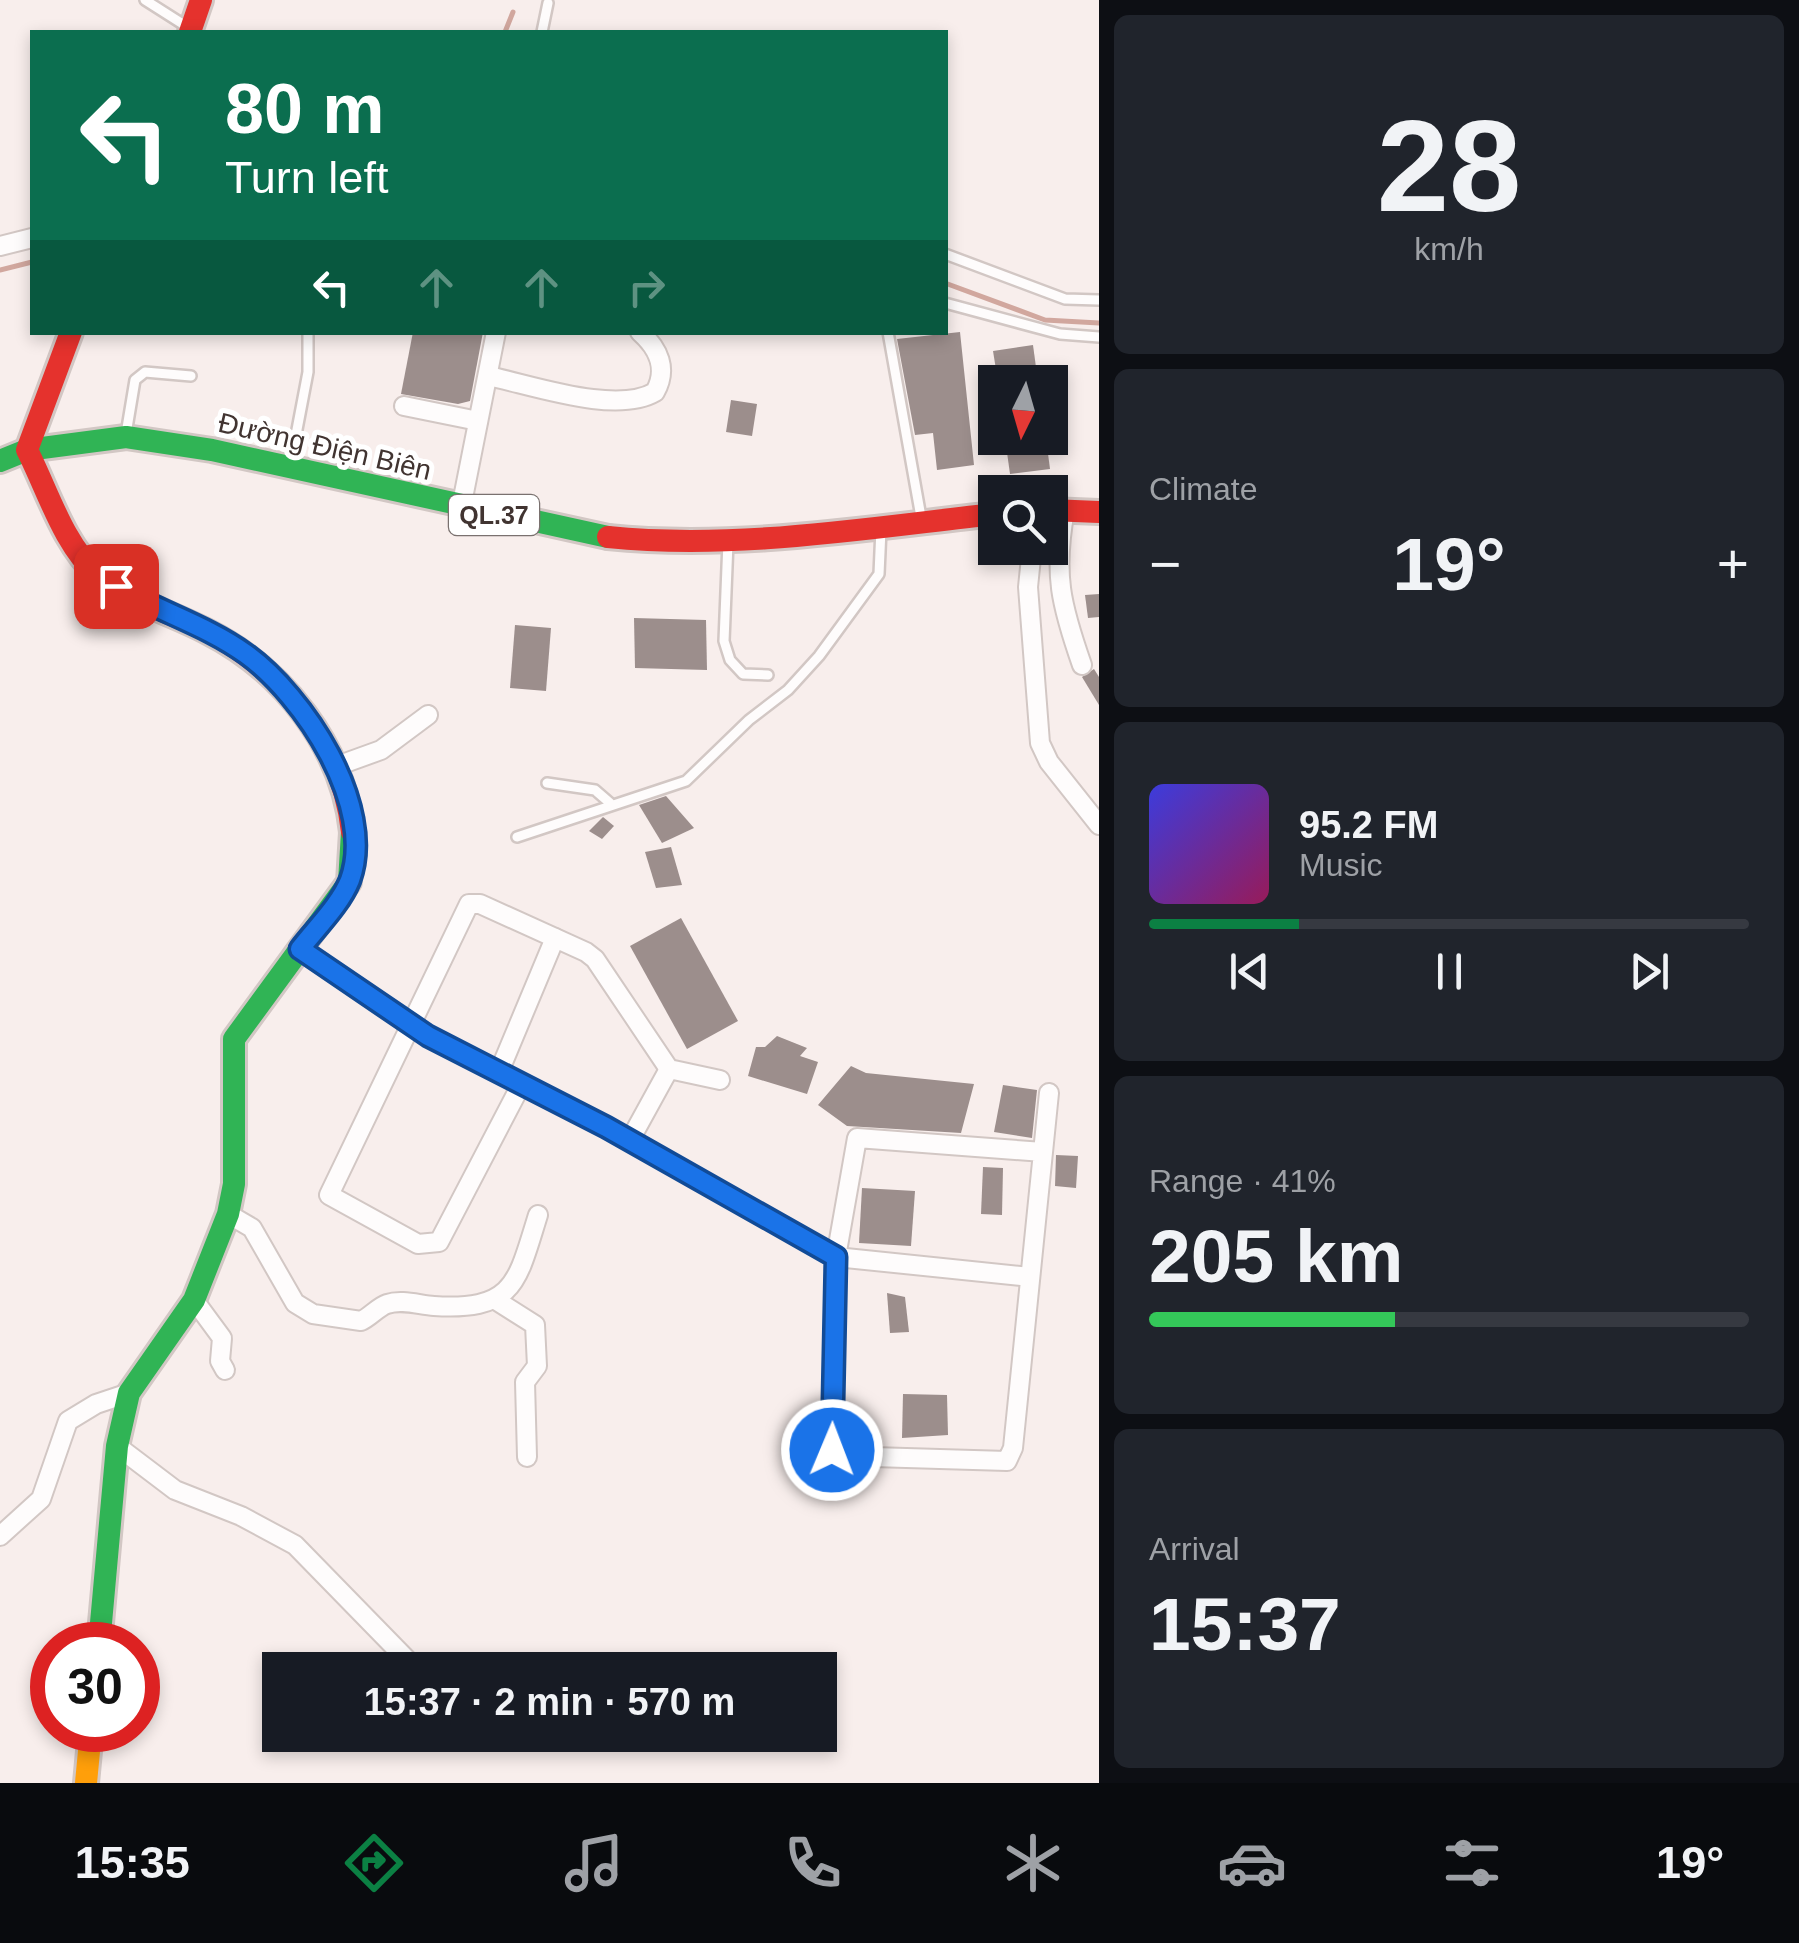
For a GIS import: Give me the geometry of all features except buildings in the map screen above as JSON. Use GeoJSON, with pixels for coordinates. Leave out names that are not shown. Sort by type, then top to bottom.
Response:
{"type":"FeatureCollection","features":[{"type":"Feature","properties":{"kind":"street"},"geometry":{"type":"LineString","coordinates":[[190,30],[201,0]]}},
{"type":"Feature","properties":{"kind":"street"},"geometry":{"type":"LineString","coordinates":[[0,246],[30,238]]}},
{"type":"Feature","properties":{"kind":"street"},"geometry":{"type":"LineString","coordinates":[[71,335],[27,450],[75,547],[90,566],[148,605],[245,653],[288,690],[334,766],[353,818],[354,860],[349,882],[234,1039],[234,1184],[228,1214],[194,1300],[129,1394],[117,1446],[101,1622]]}},
{"type":"Feature","properties":{"kind":"street"},"geometry":{"type":"LineString","coordinates":[[461,508],[495,335]]}},
{"type":"Feature","properties":{"kind":"street"},"geometry":{"type":"LineString","coordinates":[[488,376],[612,402],[636,402],[654,392],[662,370],[655,350],[642,335]]}},
{"type":"Feature","properties":{"kind":"street"},"geometry":{"type":"LineString","coordinates":[[404,406],[478,421]]}},
{"type":"Feature","properties":{"kind":"street","name":"Đường Điện Biên"},"geometry":{"type":"LineString","coordinates":[[0,461],[27,450],[126,437],[592,535],[670,543],[978,516]]}},
{"type":"Feature","properties":{"kind":"street"},"geometry":{"type":"LineString","coordinates":[[1068,510],[1099,512]]}},
{"type":"Feature","properties":{"kind":"street"},"geometry":{"type":"LineString","coordinates":[[1030,565],[1028,587],[1040,743],[1049,762],[1099,825]]}},
{"type":"Feature","properties":{"kind":"street"},"geometry":{"type":"LineString","coordinates":[[1056,565],[1057,586],[1082,665]]}},
{"type":"Feature","properties":{"kind":"street"},"geometry":{"type":"LineString","coordinates":[[334,766],[381,750],[428,715]]}},
{"type":"Feature","properties":{"kind":"street"},"geometry":{"type":"LineString","coordinates":[[522,1084],[439,1242],[418,1244],[331,1198],[328,1191],[469,904],[480,904],[596,959],[668,1069],[720,1080]]}},
{"type":"Feature","properties":{"kind":"street"},"geometry":{"type":"LineString","coordinates":[[499,1072],[555,938]]}},
{"type":"Feature","properties":{"kind":"street"},"geometry":{"type":"LineString","coordinates":[[300,949],[410,1024],[630,1140],[836,1257],[1030,1277]]}},
{"type":"Feature","properties":{"kind":"street"},"geometry":{"type":"LineString","coordinates":[[630,1140],[668,1069]]}},
{"type":"Feature","properties":{"kind":"street"},"geometry":{"type":"LineString","coordinates":[[1043,1152],[856,1138],[836,1257],[832,1450],[848,1458],[1007,1461],[1012,1448],[1043,1152],[1049,1092]]}},
{"type":"Feature","properties":{"kind":"street"},"geometry":{"type":"LineString","coordinates":[[228,1214],[252,1228],[295,1302],[312,1314],[361,1322],[384,1304],[470,1306],[497,1301],[510,1288],[523,1263],[538,1215]]}},
{"type":"Feature","properties":{"kind":"street"},"geometry":{"type":"LineString","coordinates":[[194,1300],[222,1338],[220,1361],[224,1370]]}},
{"type":"Feature","properties":{"kind":"street"},"geometry":{"type":"LineString","coordinates":[[497,1301],[535,1325],[539,1340],[537,1366],[525,1382],[527,1457]]}},
{"type":"Feature","properties":{"kind":"street"},"geometry":{"type":"LineString","coordinates":[[0,1536],[41,1499],[68,1421],[96,1404],[129,1394]]}},
{"type":"Feature","properties":{"kind":"street"},"geometry":{"type":"LineString","coordinates":[[117,1446],[175,1490],[241,1516],[294,1545],[399,1652]]}},
{"type":"Feature","properties":{"kind":"street"},"geometry":{"type":"LineString","coordinates":[[86,1783],[89,1752]]}},
{"type":"Feature","properties":{"kind":"lane"},"geometry":{"type":"LineString","coordinates":[[145,0],[189,30]]}},
{"type":"Feature","properties":{"kind":"lane"},"geometry":{"type":"LineString","coordinates":[[542,30],[548,3]]}},
{"type":"Feature","properties":{"kind":"lane"},"geometry":{"type":"LineString","coordinates":[[948,255],[1065,298],[1099,300]]}},
{"type":"Feature","properties":{"kind":"lane"},"geometry":{"type":"LineString","coordinates":[[948,304],[1060,334],[1099,337]]}},
{"type":"Feature","properties":{"kind":"lane"},"geometry":{"type":"LineString","coordinates":[[290,469],[308,372],[308,335]]}},
{"type":"Feature","properties":{"kind":"lane"},"geometry":{"type":"LineString","coordinates":[[889,335],[922,521]]}},
{"type":"Feature","properties":{"kind":"lane"},"geometry":{"type":"LineString","coordinates":[[126,437],[134,380],[146,372],[190,376]]}},
{"type":"Feature","properties":{"kind":"lane"},"geometry":{"type":"LineString","coordinates":[[517,836],[686,781],[806,673],[879,574],[880,526]]}},
{"type":"Feature","properties":{"kind":"lane"},"geometry":{"type":"LineString","coordinates":[[728,539],[726,650],[743,674],[768,675]]}},
{"type":"Feature","properties":{"kind":"lane"},"geometry":{"type":"LineString","coordinates":[[547,783],[596,790],[610,803]]}},
{"type":"Feature","properties":{"kind":"waterway"},"geometry":{"type":"LineString","coordinates":[[506,30],[513,12]]}},
{"type":"Feature","properties":{"kind":"waterway"},"geometry":{"type":"LineString","coordinates":[[0,270],[30,262]]}},
{"type":"Feature","properties":{"kind":"waterway"},"geometry":{"type":"LineString","coordinates":[[948,284],[1045,320],[1099,323]]}},
{"type":"Feature","properties":{"kind":"traffic: fast"},"geometry":{"type":"LineString","coordinates":[[0,461],[27,450],[126,437],[212,450],[608,537]]}},
{"type":"Feature","properties":{"kind":"traffic: fast"},"geometry":{"type":"LineString","coordinates":[[101,1622],[117,1446],[129,1393],[194,1300],[228,1214],[234,1184],[234,1039],[349,882],[352,832]]}},
{"type":"Feature","properties":{"kind":"traffic: slow"},"geometry":{"type":"LineString","coordinates":[[86,1783],[89,1752]]}},
{"type":"Feature","properties":{"kind":"traffic: jam"},"geometry":{"type":"LineString","coordinates":[[191,30],[201,0]]}},
{"type":"Feature","properties":{"kind":"traffic: jam"},"geometry":{"type":"LineString","coordinates":[[70,335],[27,450],[66,533],[86,562],[110,584],[234,647],[284,689],[322,741],[336,770],[352,832]]}},
{"type":"Feature","properties":{"kind":"traffic: jam"},"geometry":{"type":"LineString","coordinates":[[1068,511],[1099,512]]}},
{"type":"Feature","properties":{"kind":"traffic: jam"},"geometry":{"type":"LineString","coordinates":[[608,537],[753,539],[978,516]]}},
{"type":"Feature","properties":{"kind":"route"},"geometry":{"type":"LineString","coordinates":[[116,586],[226,642],[267,671],[288,690],[340,776],[353,818],[354,860],[349,882],[300,949],[346,984],[428,1036],[606,1127],[836,1257],[832,1450]]}}]}
